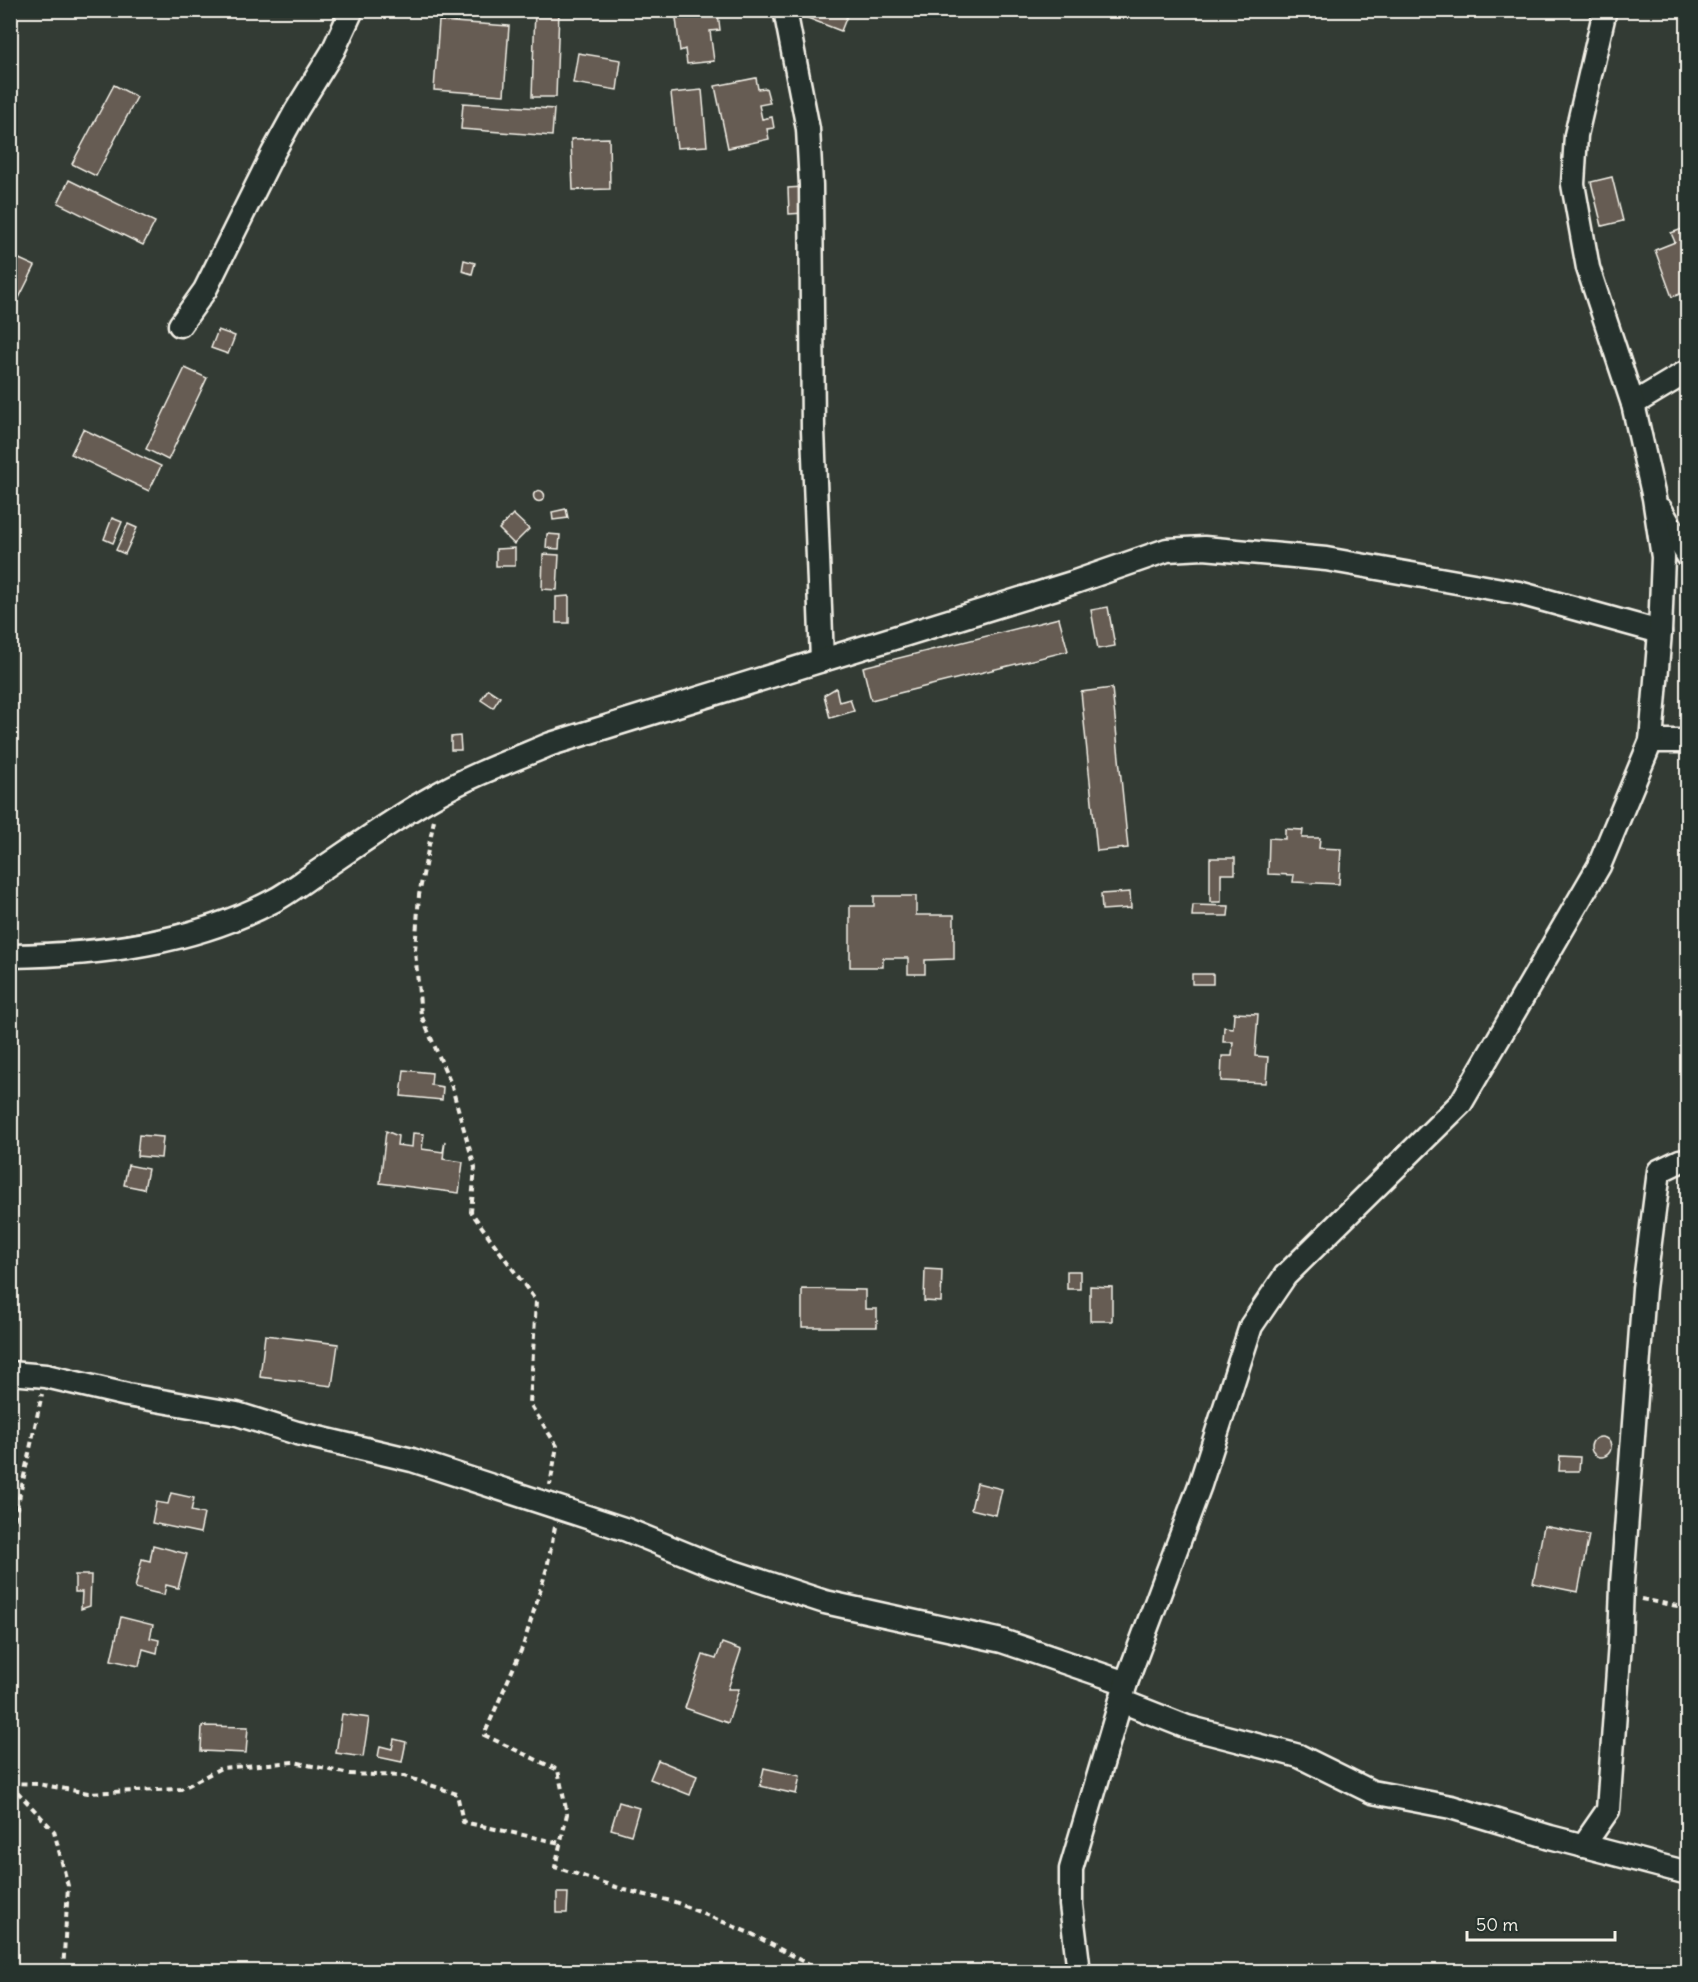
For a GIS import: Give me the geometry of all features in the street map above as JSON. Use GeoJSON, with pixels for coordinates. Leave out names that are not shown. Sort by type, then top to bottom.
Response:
{"type":"FeatureCollection","features":[{"type":"Feature","properties":{"kind":"street"},"geometry":{"type":"LineString","coordinates":[[180,325],[205,290],[273,153],[333,51],[352,10]]}},
{"type":"Feature","properties":{"kind":"street"},"geometry":{"type":"LineString","coordinates":[[785,10],[808,129],[811,185],[813,430],[822,660]]}},
{"type":"Feature","properties":{"kind":"street"},"geometry":{"type":"LineString","coordinates":[[1079,1971],[1071,1905],[1071,1869],[1123,1692],[1200,1485],[1251,1326],[1285,1276],[1461,1103],[1599,866],[1651,741],[1660,632],[1663,557],[1654,498],[1633,404],[1588,268],[1573,184],[1576,135],[1605,10]]}},
{"type":"Feature","properties":{"kind":"street"},"geometry":{"type":"LineString","coordinates":[[1633,404],[1688,371]]}},
{"type":"Feature","properties":{"kind":"street"},"geometry":{"type":"LineString","coordinates":[[1654,498],[1688,556]]}},
{"type":"Feature","properties":{"kind":"street"},"geometry":{"type":"LineString","coordinates":[[10,956],[80,954],[136,945],[198,931],[276,900],[440,793],[474,775],[551,744],[1072,583],[1167,550],[1204,548],[1326,559],[1520,593],[1660,632]]}},
{"type":"Feature","properties":{"kind":"street"},"geometry":{"type":"LineString","coordinates":[[1651,741],[1688,741]]}},
{"type":"Feature","properties":{"kind":"street"},"geometry":{"type":"LineString","coordinates":[[1583,1846],[1608,1809],[1644,1289],[1659,1171],[1680,1161],[1688,1160]]}},
{"type":"Feature","properties":{"kind":"street"},"geometry":{"type":"LineString","coordinates":[[10,1373],[46,1376],[126,1395],[237,1414],[297,1433],[412,1460],[627,1530],[715,1566],[825,1602],[1002,1641],[1123,1692],[1186,1727],[1299,1756],[1372,1792],[1450,1807],[1583,1846],[1688,1873]]}},
{"type":"Feature","properties":{"kind":"path"},"geometry":{"type":"LineString","coordinates":[[440,793],[419,895],[415,951],[421,1015],[451,1084],[475,1168],[471,1212],[536,1301],[530,1404],[557,1446],[547,1568],[523,1646],[484,1735],[558,1770],[567,1814],[555,1867],[626,1890],[675,1902],[752,1934],[822,1971]]}},
{"type":"Feature","properties":{"kind":"path"},"geometry":{"type":"LineString","coordinates":[[10,1540],[46,1376]]}},
{"type":"Feature","properties":{"kind":"path"},"geometry":{"type":"LineString","coordinates":[[1622,1584],[1642,1600],[1688,1608]]}},
{"type":"Feature","properties":{"kind":"path"},"geometry":{"type":"LineString","coordinates":[[10,1784],[38,1784],[88,1793],[181,1789],[221,1768],[294,1762],[349,1774],[404,1776],[457,1794],[462,1822],[560,1843]]}},
{"type":"Feature","properties":{"kind":"path"},"geometry":{"type":"LineString","coordinates":[[10,1784],[54,1831],[68,1886],[63,1971]]}},
{"type":"Feature","properties":{"kind":"building"},"geometry":{"type":"Polygon","coordinates":[[[535,10],[559,10],[556,97],[532,97],[535,10]]]}},
{"type":"Feature","properties":{"kind":"building"},"geometry":{"type":"Polygon","coordinates":[[[591,10],[656,10],[656,14],[591,10]]]}},
{"type":"Feature","properties":{"kind":"building"},"geometry":{"type":"Polygon","coordinates":[[[675,10],[710,10],[711,14],[718,13],[720,30],[710,31],[714,61],[687,64],[685,49],[680,51],[675,10]]]}},
{"type":"Feature","properties":{"kind":"building"},"geometry":{"type":"Polygon","coordinates":[[[802,10],[849,11],[841,31],[800,15],[802,10]]]}},
{"type":"Feature","properties":{"kind":"building"},"geometry":{"type":"Polygon","coordinates":[[[439,21],[509,26],[504,95],[434,90],[439,21]]]}},
{"type":"Feature","properties":{"kind":"building"},"geometry":{"type":"Polygon","coordinates":[[[578,53],[621,60],[617,90],[573,83],[578,53]]]}},
{"type":"Feature","properties":{"kind":"building"},"geometry":{"type":"Polygon","coordinates":[[[756,78],[758,89],[766,88],[770,103],[759,105],[762,119],[772,117],[774,128],[767,129],[769,139],[728,148],[715,86],[756,78]]]}},
{"type":"Feature","properties":{"kind":"building"},"geometry":{"type":"Polygon","coordinates":[[[114,85],[137,97],[96,176],[72,164],[114,85]]]}},
{"type":"Feature","properties":{"kind":"building"},"geometry":{"type":"Polygon","coordinates":[[[702,90],[707,146],[677,148],[671,93],[702,90]]]}},
{"type":"Feature","properties":{"kind":"building"},"geometry":{"type":"Polygon","coordinates":[[[463,103],[554,109],[552,136],[461,129],[463,103]]]}},
{"type":"Feature","properties":{"kind":"building"},"geometry":{"type":"Polygon","coordinates":[[[609,138],[610,189],[573,190],[571,139],[609,138]]]}},
{"type":"Feature","properties":{"kind":"building"},"geometry":{"type":"Polygon","coordinates":[[[1612,177],[1623,221],[1602,226],[1591,182],[1612,177]]]}},
{"type":"Feature","properties":{"kind":"building"},"geometry":{"type":"Polygon","coordinates":[[[69,180],[155,222],[143,245],[58,203],[69,180]]]}},
{"type":"Feature","properties":{"kind":"building"},"geometry":{"type":"Polygon","coordinates":[[[803,187],[804,213],[789,214],[788,188],[803,187]]]}},
{"type":"Feature","properties":{"kind":"building"},"geometry":{"type":"Polygon","coordinates":[[[1688,227],[1688,291],[1672,297],[1655,250],[1675,242],[1671,233],[1688,227]]]}},
{"type":"Feature","properties":{"kind":"building"},"geometry":{"type":"Polygon","coordinates":[[[17,258],[35,266],[14,308],[10,306],[10,272],[17,258]]]}},
{"type":"Feature","properties":{"kind":"building"},"geometry":{"type":"Polygon","coordinates":[[[464,260],[475,263],[472,274],[462,271],[464,260]]]}},
{"type":"Feature","properties":{"kind":"building"},"geometry":{"type":"Polygon","coordinates":[[[218,330],[235,336],[228,354],[211,348],[218,330]]]}},
{"type":"Feature","properties":{"kind":"building"},"geometry":{"type":"Polygon","coordinates":[[[185,368],[207,378],[168,460],[146,449],[185,368]]]}},
{"type":"Feature","properties":{"kind":"building"},"geometry":{"type":"Polygon","coordinates":[[[83,429],[161,466],[149,491],[71,454],[83,429]]]}},
{"type":"Feature","properties":{"kind":"building"},"geometry":{"type":"Polygon","coordinates":[[[539,490],[545,496],[539,502],[533,496],[539,490]]]}},
{"type":"Feature","properties":{"kind":"building"},"geometry":{"type":"Polygon","coordinates":[[[566,509],[568,518],[553,520],[552,512],[566,509]]]}},
{"type":"Feature","properties":{"kind":"building"},"geometry":{"type":"Polygon","coordinates":[[[513,514],[529,529],[514,544],[499,529],[513,514]]]}},
{"type":"Feature","properties":{"kind":"building"},"geometry":{"type":"Polygon","coordinates":[[[112,518],[122,522],[113,543],[104,539],[112,518]]]}},
{"type":"Feature","properties":{"kind":"building"},"geometry":{"type":"Polygon","coordinates":[[[128,524],[137,528],[125,554],[116,550],[128,524]]]}},
{"type":"Feature","properties":{"kind":"building"},"geometry":{"type":"Polygon","coordinates":[[[547,534],[560,535],[559,549],[546,548],[547,534]]]}},
{"type":"Feature","properties":{"kind":"building"},"geometry":{"type":"Polygon","coordinates":[[[515,548],[515,566],[496,566],[496,549],[515,548]]]}},
{"type":"Feature","properties":{"kind":"building"},"geometry":{"type":"Polygon","coordinates":[[[543,554],[559,555],[557,590],[542,589],[543,554]]]}},
{"type":"Feature","properties":{"kind":"building"},"geometry":{"type":"Polygon","coordinates":[[[569,596],[569,623],[556,623],[556,597],[569,596]]]}},
{"type":"Feature","properties":{"kind":"building"},"geometry":{"type":"Polygon","coordinates":[[[1108,607],[1115,646],[1098,649],[1091,610],[1108,607]]]}},
{"type":"Feature","properties":{"kind":"building"},"geometry":{"type":"Polygon","coordinates":[[[1059,618],[1068,651],[871,700],[863,667],[1059,618]]]}},
{"type":"Feature","properties":{"kind":"building"},"geometry":{"type":"Polygon","coordinates":[[[836,688],[839,702],[850,699],[854,711],[830,718],[824,695],[836,688]]]}},
{"type":"Feature","properties":{"kind":"building"},"geometry":{"type":"Polygon","coordinates":[[[1112,688],[1128,848],[1097,851],[1081,692],[1112,688]]]}},
{"type":"Feature","properties":{"kind":"building"},"geometry":{"type":"Polygon","coordinates":[[[488,689],[500,697],[493,708],[481,700],[488,689]]]}},
{"type":"Feature","properties":{"kind":"building"},"geometry":{"type":"Polygon","coordinates":[[[460,736],[461,750],[451,750],[451,737],[460,736]]]}},
{"type":"Feature","properties":{"kind":"building"},"geometry":{"type":"Polygon","coordinates":[[[1285,829],[1303,830],[1302,838],[1320,838],[1319,848],[1341,849],[1339,884],[1293,882],[1294,875],[1268,874],[1269,838],[1285,839],[1285,829]]]}},
{"type":"Feature","properties":{"kind":"building"},"geometry":{"type":"Polygon","coordinates":[[[1210,858],[1235,858],[1235,874],[1221,874],[1221,902],[1210,902],[1210,858]]]}},
{"type":"Feature","properties":{"kind":"building"},"geometry":{"type":"Polygon","coordinates":[[[1130,892],[1131,908],[1102,910],[1101,894],[1130,892]]]}},
{"type":"Feature","properties":{"kind":"building"},"geometry":{"type":"Polygon","coordinates":[[[874,896],[916,896],[916,915],[954,915],[954,959],[925,960],[925,974],[908,974],[908,958],[883,958],[883,967],[850,967],[850,906],[874,906],[874,896]]]}},
{"type":"Feature","properties":{"kind":"building"},"geometry":{"type":"Polygon","coordinates":[[[1193,905],[1229,906],[1228,916],[1192,916],[1193,905]]]}},
{"type":"Feature","properties":{"kind":"building"},"geometry":{"type":"Polygon","coordinates":[[[1192,974],[1213,974],[1213,984],[1192,984],[1192,974]]]}},
{"type":"Feature","properties":{"kind":"building"},"geometry":{"type":"Polygon","coordinates":[[[1234,1013],[1258,1014],[1255,1056],[1268,1057],[1266,1083],[1221,1081],[1222,1056],[1232,1056],[1233,1042],[1223,1042],[1224,1027],[1233,1028],[1234,1013]]]}},
{"type":"Feature","properties":{"kind":"building"},"geometry":{"type":"Polygon","coordinates":[[[404,1070],[432,1073],[431,1085],[443,1087],[442,1100],[401,1096],[404,1070]]]}},
{"type":"Feature","properties":{"kind":"building"},"geometry":{"type":"Polygon","coordinates":[[[386,1131],[398,1136],[397,1145],[412,1147],[413,1133],[424,1134],[422,1149],[443,1152],[445,1141],[443,1159],[463,1162],[459,1193],[380,1183],[386,1131]]]}},
{"type":"Feature","properties":{"kind":"building"},"geometry":{"type":"Polygon","coordinates":[[[139,1135],[163,1137],[161,1158],[137,1156],[139,1135]]]}},
{"type":"Feature","properties":{"kind":"building"},"geometry":{"type":"Polygon","coordinates":[[[128,1165],[148,1169],[144,1189],[124,1185],[128,1165]]]}},
{"type":"Feature","properties":{"kind":"building"},"geometry":{"type":"Polygon","coordinates":[[[925,1269],[942,1270],[941,1302],[924,1301],[925,1269]]]}},
{"type":"Feature","properties":{"kind":"building"},"geometry":{"type":"Polygon","coordinates":[[[1067,1271],[1080,1271],[1080,1289],[1067,1289],[1067,1271]]]}},
{"type":"Feature","properties":{"kind":"building"},"geometry":{"type":"Polygon","coordinates":[[[1090,1286],[1112,1287],[1112,1321],[1090,1321],[1090,1286]]]}},
{"type":"Feature","properties":{"kind":"building"},"geometry":{"type":"Polygon","coordinates":[[[802,1289],[865,1290],[865,1309],[877,1309],[877,1327],[802,1327],[802,1289]]]}},
{"type":"Feature","properties":{"kind":"building"},"geometry":{"type":"Polygon","coordinates":[[[265,1335],[338,1344],[332,1386],[260,1377],[265,1335]]]}},
{"type":"Feature","properties":{"kind":"building"},"geometry":{"type":"Polygon","coordinates":[[[1597,1437],[1605,1437],[1611,1443],[1611,1451],[1605,1457],[1597,1457],[1591,1451],[1591,1443],[1597,1437]]]}},
{"type":"Feature","properties":{"kind":"building"},"geometry":{"type":"Polygon","coordinates":[[[1560,1456],[1580,1457],[1579,1471],[1559,1471],[1560,1456]]]}},
{"type":"Feature","properties":{"kind":"building"},"geometry":{"type":"Polygon","coordinates":[[[977,1483],[1002,1489],[996,1515],[971,1509],[977,1483]]]}},
{"type":"Feature","properties":{"kind":"building"},"geometry":{"type":"Polygon","coordinates":[[[171,1493],[194,1498],[191,1511],[204,1514],[200,1533],[152,1523],[156,1502],[168,1504],[171,1493]]]}},
{"type":"Feature","properties":{"kind":"building"},"geometry":{"type":"Polygon","coordinates":[[[1544,1526],[1589,1535],[1578,1592],[1533,1583],[1544,1526]]]}},
{"type":"Feature","properties":{"kind":"building"},"geometry":{"type":"Polygon","coordinates":[[[153,1545],[187,1554],[178,1588],[166,1585],[164,1595],[135,1588],[142,1559],[150,1561],[153,1545]]]}},
{"type":"Feature","properties":{"kind":"building"},"geometry":{"type":"Polygon","coordinates":[[[75,1575],[91,1575],[90,1606],[81,1609],[82,1592],[75,1592],[75,1575]]]}},
{"type":"Feature","properties":{"kind":"building"},"geometry":{"type":"Polygon","coordinates":[[[121,1617],[153,1625],[150,1638],[159,1640],[157,1653],[143,1649],[139,1666],[111,1660],[121,1617]]]}},
{"type":"Feature","properties":{"kind":"building"},"geometry":{"type":"Polygon","coordinates":[[[722,1643],[741,1650],[728,1689],[739,1689],[728,1723],[685,1708],[703,1655],[716,1659],[722,1643]]]}},
{"type":"Feature","properties":{"kind":"building"},"geometry":{"type":"Polygon","coordinates":[[[342,1714],[369,1718],[363,1757],[336,1753],[342,1714]]]}},
{"type":"Feature","properties":{"kind":"building"},"geometry":{"type":"Polygon","coordinates":[[[202,1726],[248,1727],[246,1753],[201,1751],[202,1726]]]}},
{"type":"Feature","properties":{"kind":"building"},"geometry":{"type":"Polygon","coordinates":[[[394,1739],[406,1742],[402,1762],[378,1757],[380,1746],[392,1749],[394,1739]]]}},
{"type":"Feature","properties":{"kind":"building"},"geometry":{"type":"Polygon","coordinates":[[[658,1760],[697,1776],[690,1795],[650,1779],[658,1760]]]}},
{"type":"Feature","properties":{"kind":"building"},"geometry":{"type":"Polygon","coordinates":[[[764,1768],[800,1776],[796,1794],[760,1786],[764,1768]]]}},
{"type":"Feature","properties":{"kind":"building"},"geometry":{"type":"Polygon","coordinates":[[[619,1802],[639,1808],[631,1835],[611,1829],[619,1802]]]}},
{"type":"Feature","properties":{"kind":"building"},"geometry":{"type":"Polygon","coordinates":[[[557,1893],[568,1893],[567,1913],[557,1913],[557,1893]]]}}]}
